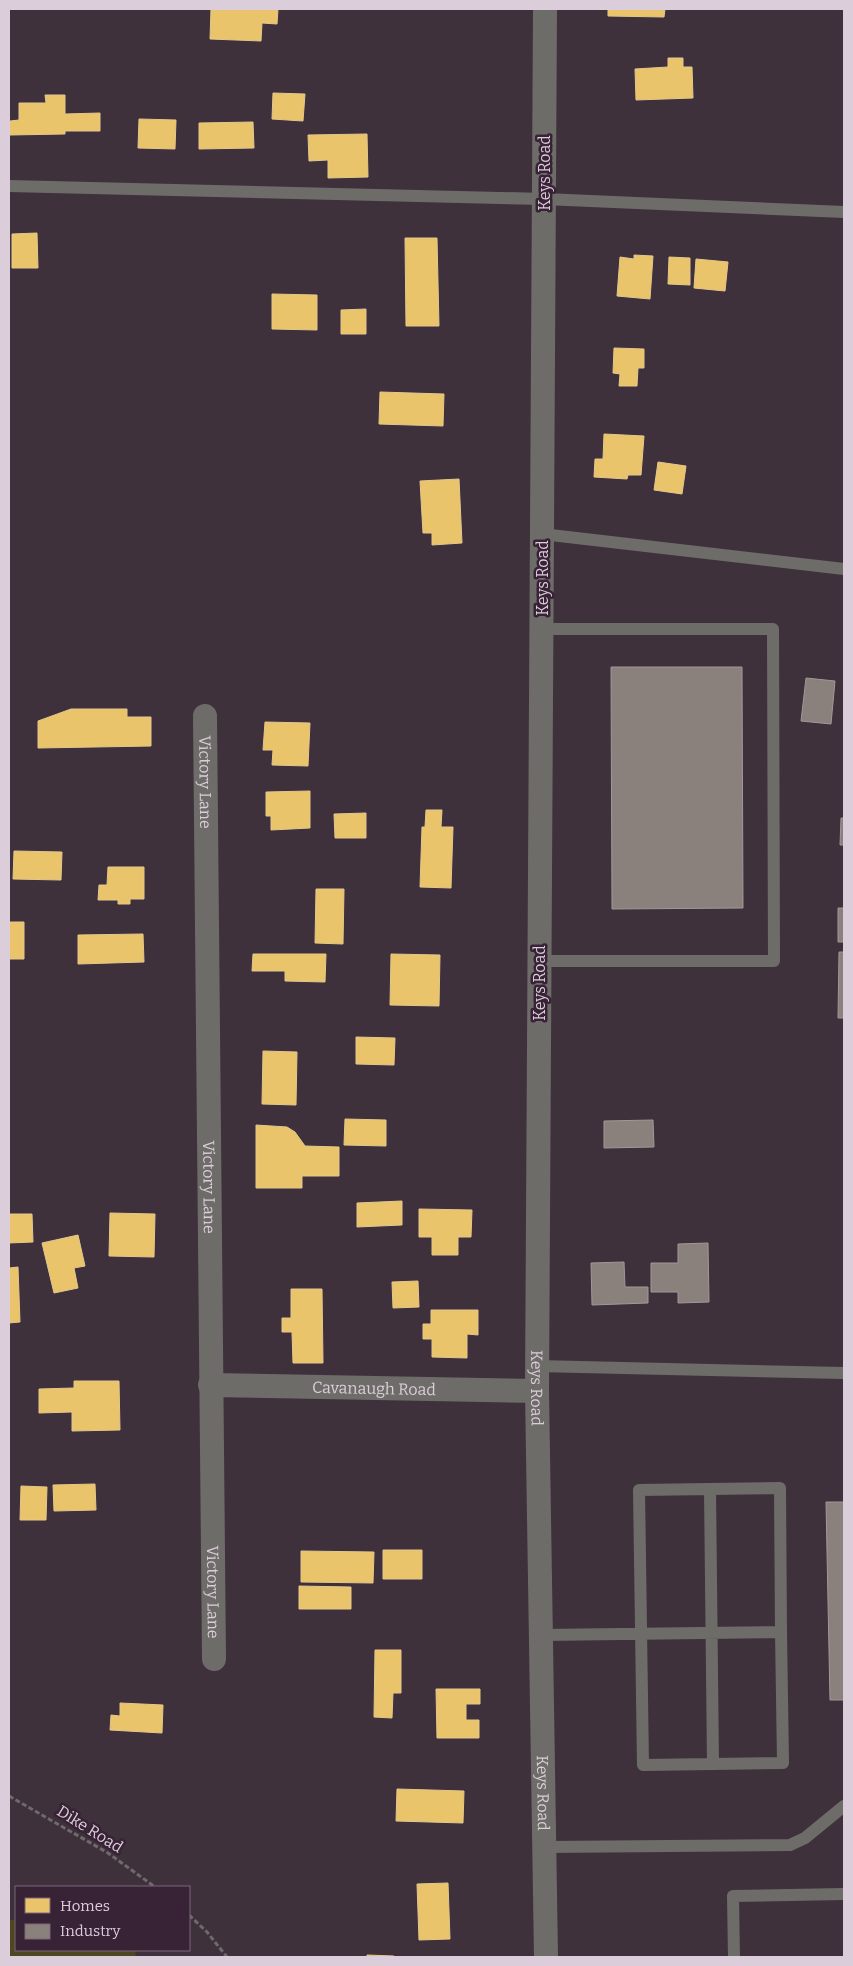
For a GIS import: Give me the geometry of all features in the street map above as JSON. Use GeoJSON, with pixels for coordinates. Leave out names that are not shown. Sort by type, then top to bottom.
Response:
{"type":"FeatureCollection","features":[{"type":"Feature","properties":{"kind":"street","name":"Keys Road"},"geometry":{"type":"LineString","coordinates":[[545,9],[537,1391],[546,1957]]}},
{"type":"Feature","properties":{"kind":"street","name":"Victory Lane"},"geometry":{"type":"LineString","coordinates":[[205,716],[214,1659]]}},
{"type":"Feature","properties":{"kind":"street","name":"Cavanaugh Road"},"geometry":{"type":"LineString","coordinates":[[210,1385],[537,1391]]}},
{"type":"Feature","properties":{"kind":"lane"},"geometry":{"type":"LineString","coordinates":[[9,186],[544,199],[844,212]]}},
{"type":"Feature","properties":{"kind":"lane"},"geometry":{"type":"LineString","coordinates":[[542,534],[844,569]]}},
{"type":"Feature","properties":{"kind":"lane"},"geometry":{"type":"LineString","coordinates":[[539,961],[774,961],[772,629],[541,629]]}},
{"type":"Feature","properties":{"kind":"lane"},"geometry":{"type":"LineString","coordinates":[[537,1366],[844,1373]]}},
{"type":"Feature","properties":{"kind":"lane"},"geometry":{"type":"LineString","coordinates":[[780,1488],[782,1632],[783,1763],[643,1765],[639,1490],[780,1488]]}},
{"type":"Feature","properties":{"kind":"lane"},"geometry":{"type":"LineString","coordinates":[[710,1489],[713,1764]]}},
{"type":"Feature","properties":{"kind":"lane"},"geometry":{"type":"LineString","coordinates":[[540,1635],[782,1632]]}},
{"type":"Feature","properties":{"kind":"lane"},"geometry":{"type":"LineString","coordinates":[[544,1847],[790,1845],[805,1838],[844,1806]]}},
{"type":"Feature","properties":{"kind":"lane"},"geometry":{"type":"LineString","coordinates":[[734,1957],[734,1896],[844,1894]]}},
{"type":"Feature","properties":{"kind":"path","name":"Dike Road"},"geometry":{"type":"LineString","coordinates":[[9,1796],[108,1853],[154,1886]]}},
{"type":"Feature","properties":{"kind":"path"},"geometry":{"type":"LineString","coordinates":[[190,1916],[207,1932],[227,1957]]}},
{"type":"Feature","properties":{"kind":"shaded area"},"geometry":{"type":"Polygon","coordinates":[[[9,1920],[15,1920],[15,1951],[135,1951],[136,1957],[9,1957],[9,1920]]]}},
{"type":"Feature","properties":{"kind":"building: Homes"},"geometry":{"type":"Polygon","coordinates":[[[211,9],[278,9],[277,24],[262,23],[261,41],[210,39],[211,9]]]}},
{"type":"Feature","properties":{"kind":"building: Homes"},"geometry":{"type":"Polygon","coordinates":[[[608,9],[665,9],[664,17],[608,16],[608,9]]]}},
{"type":"Feature","properties":{"kind":"building: Homes"},"geometry":{"type":"Polygon","coordinates":[[[668,58],[683,58],[683,67],[692,67],[693,98],[636,100],[635,69],[668,67],[668,58]]]}},
{"type":"Feature","properties":{"kind":"building: Homes"},"geometry":{"type":"Polygon","coordinates":[[[273,93],[305,94],[303,121],[272,119],[273,93]]]}},
{"type":"Feature","properties":{"kind":"building: Homes"},"geometry":{"type":"Polygon","coordinates":[[[45,95],[65,95],[65,114],[100,113],[100,131],[65,131],[65,134],[10,135],[10,121],[19,120],[19,103],[46,103],[45,95]]]}},
{"type":"Feature","properties":{"kind":"building: Homes"},"geometry":{"type":"Polygon","coordinates":[[[139,119],[176,120],[175,149],[138,148],[139,119]]]}},
{"type":"Feature","properties":{"kind":"building: Homes"},"geometry":{"type":"Polygon","coordinates":[[[253,122],[254,148],[199,149],[199,123],[253,122]]]}},
{"type":"Feature","properties":{"kind":"building: Homes"},"geometry":{"type":"Polygon","coordinates":[[[367,134],[368,177],[328,178],[328,160],[309,161],[308,135],[367,134]]]}},
{"type":"Feature","properties":{"kind":"building: Homes"},"geometry":{"type":"Polygon","coordinates":[[[37,233],[38,268],[12,268],[12,234],[37,233]]]}},
{"type":"Feature","properties":{"kind":"building: Homes"},"geometry":{"type":"Polygon","coordinates":[[[405,238],[437,238],[439,326],[406,326],[405,238]]]}},
{"type":"Feature","properties":{"kind":"building: Homes"},"geometry":{"type":"Polygon","coordinates":[[[634,255],[653,256],[650,299],[617,296],[620,257],[634,259],[634,255]]]}},
{"type":"Feature","properties":{"kind":"building: Homes"},"geometry":{"type":"Polygon","coordinates":[[[669,257],[690,258],[690,285],[668,284],[669,257]]]}},
{"type":"Feature","properties":{"kind":"building: Homes"},"geometry":{"type":"Polygon","coordinates":[[[696,259],[728,262],[725,291],[694,288],[696,259]]]}},
{"type":"Feature","properties":{"kind":"building: Homes"},"geometry":{"type":"Polygon","coordinates":[[[272,294],[317,295],[317,330],[272,329],[272,294]]]}},
{"type":"Feature","properties":{"kind":"building: Homes"},"geometry":{"type":"Polygon","coordinates":[[[366,309],[366,334],[341,334],[341,310],[366,309]]]}},
{"type":"Feature","properties":{"kind":"building: Homes"},"geometry":{"type":"Polygon","coordinates":[[[614,348],[644,349],[644,368],[638,368],[637,386],[619,386],[620,374],[613,373],[614,348]]]}},
{"type":"Feature","properties":{"kind":"building: Homes"},"geometry":{"type":"Polygon","coordinates":[[[380,392],[444,394],[443,426],[379,424],[380,392]]]}},
{"type":"Feature","properties":{"kind":"building: Homes"},"geometry":{"type":"Polygon","coordinates":[[[604,434],[644,436],[641,475],[628,475],[627,479],[594,477],[595,459],[603,459],[604,434]]]}},
{"type":"Feature","properties":{"kind":"building: Homes"},"geometry":{"type":"Polygon","coordinates":[[[658,462],[686,466],[682,494],[654,490],[658,462]]]}},
{"type":"Feature","properties":{"kind":"building: Homes"},"geometry":{"type":"Polygon","coordinates":[[[459,479],[462,543],[432,545],[432,533],[423,533],[420,481],[459,479]]]}},
{"type":"Feature","properties":{"kind":"building: Homes"},"geometry":{"type":"Polygon","coordinates":[[[71,709],[127,709],[127,717],[151,717],[151,746],[38,748],[38,721],[71,709]]]}},
{"type":"Feature","properties":{"kind":"building: Homes"},"geometry":{"type":"Polygon","coordinates":[[[265,722],[310,723],[308,766],[272,765],[273,750],[263,750],[265,722]]]}},
{"type":"Feature","properties":{"kind":"building: Homes"},"geometry":{"type":"Polygon","coordinates":[[[310,791],[310,828],[271,830],[271,816],[266,816],[266,792],[310,791]]]}},
{"type":"Feature","properties":{"kind":"building: Homes"},"geometry":{"type":"Polygon","coordinates":[[[426,810],[442,810],[441,827],[453,827],[451,888],[420,887],[422,827],[425,827],[426,810]]]}},
{"type":"Feature","properties":{"kind":"building: Homes"},"geometry":{"type":"Polygon","coordinates":[[[366,813],[366,838],[335,838],[334,814],[366,813]]]}},
{"type":"Feature","properties":{"kind":"building: Homes"},"geometry":{"type":"Polygon","coordinates":[[[14,851],[62,852],[61,880],[13,879],[14,851]]]}},
{"type":"Feature","properties":{"kind":"building: Homes"},"geometry":{"type":"Polygon","coordinates":[[[108,867],[144,867],[144,899],[130,899],[130,904],[118,904],[118,900],[98,900],[99,885],[107,885],[108,867]]]}},
{"type":"Feature","properties":{"kind":"building: Homes"},"geometry":{"type":"Polygon","coordinates":[[[316,889],[344,889],[343,944],[315,943],[316,889]]]}},
{"type":"Feature","properties":{"kind":"building: Homes"},"geometry":{"type":"Polygon","coordinates":[[[9,922],[24,922],[24,959],[9,959],[9,922]]]}},
{"type":"Feature","properties":{"kind":"building: Homes"},"geometry":{"type":"Polygon","coordinates":[[[143,934],[144,962],[78,964],[78,935],[143,934]]]}},
{"type":"Feature","properties":{"kind":"building: Homes"},"geometry":{"type":"Polygon","coordinates":[[[253,954],[326,954],[325,982],[285,981],[285,971],[252,971],[253,954]]]}},
{"type":"Feature","properties":{"kind":"building: Homes"},"geometry":{"type":"Polygon","coordinates":[[[391,954],[440,955],[439,1006],[390,1005],[391,954]]]}},
{"type":"Feature","properties":{"kind":"building: Homes"},"geometry":{"type":"Polygon","coordinates":[[[356,1037],[395,1038],[394,1065],[356,1064],[356,1037]]]}},
{"type":"Feature","properties":{"kind":"building: Homes"},"geometry":{"type":"Polygon","coordinates":[[[263,1051],[297,1052],[296,1105],[262,1104],[263,1051]]]}},
{"type":"Feature","properties":{"kind":"building: Homes"},"geometry":{"type":"Polygon","coordinates":[[[345,1119],[386,1120],[386,1146],[344,1145],[345,1119]]]}},
{"type":"Feature","properties":{"kind":"building: Homes"},"geometry":{"type":"Polygon","coordinates":[[[256,1125],[287,1127],[295,1132],[305,1146],[339,1147],[339,1176],[302,1176],[302,1188],[256,1188],[256,1125]]]}},
{"type":"Feature","properties":{"kind":"building: Homes"},"geometry":{"type":"Polygon","coordinates":[[[402,1201],[402,1225],[357,1227],[357,1203],[402,1201]]]}},
{"type":"Feature","properties":{"kind":"building: Homes"},"geometry":{"type":"Polygon","coordinates":[[[419,1209],[472,1210],[471,1237],[458,1237],[458,1255],[432,1255],[432,1237],[419,1237],[419,1209]]]}},
{"type":"Feature","properties":{"kind":"building: Homes"},"geometry":{"type":"Polygon","coordinates":[[[110,1213],[155,1214],[154,1257],[109,1256],[110,1213]]]}},
{"type":"Feature","properties":{"kind":"building: Homes"},"geometry":{"type":"Polygon","coordinates":[[[9,1214],[32,1214],[33,1242],[9,1243],[9,1214]]]}},
{"type":"Feature","properties":{"kind":"building: Homes"},"geometry":{"type":"Polygon","coordinates":[[[78,1235],[85,1266],[74,1268],[78,1288],[54,1293],[42,1243],[78,1235]]]}},
{"type":"Feature","properties":{"kind":"building: Homes"},"geometry":{"type":"Polygon","coordinates":[[[18,1267],[20,1322],[9,1323],[9,1268],[18,1267]]]}},
{"type":"Feature","properties":{"kind":"building: Homes"},"geometry":{"type":"Polygon","coordinates":[[[418,1281],[419,1307],[393,1308],[392,1282],[418,1281]]]}},
{"type":"Feature","properties":{"kind":"building: Homes"},"geometry":{"type":"Polygon","coordinates":[[[291,1289],[322,1289],[323,1363],[293,1363],[292,1332],[282,1332],[282,1318],[291,1318],[291,1289]]]}},
{"type":"Feature","properties":{"kind":"building: Homes"},"geometry":{"type":"Polygon","coordinates":[[[431,1310],[478,1310],[478,1335],[467,1334],[467,1358],[432,1357],[432,1339],[423,1339],[423,1324],[431,1324],[431,1310]]]}},
{"type":"Feature","properties":{"kind":"building: Homes"},"geometry":{"type":"Polygon","coordinates":[[[74,1381],[119,1381],[120,1430],[72,1431],[72,1412],[39,1413],[39,1389],[74,1388],[74,1381]]]}},
{"type":"Feature","properties":{"kind":"building: Homes"},"geometry":{"type":"Polygon","coordinates":[[[95,1484],[96,1510],[54,1511],[53,1485],[95,1484]]]}},
{"type":"Feature","properties":{"kind":"building: Homes"},"geometry":{"type":"Polygon","coordinates":[[[21,1486],[47,1487],[46,1520],[20,1520],[21,1486]]]}},
{"type":"Feature","properties":{"kind":"building: Homes"},"geometry":{"type":"Polygon","coordinates":[[[383,1550],[422,1550],[422,1579],[383,1579],[383,1550]]]}},
{"type":"Feature","properties":{"kind":"building: Homes"},"geometry":{"type":"Polygon","coordinates":[[[301,1551],[374,1552],[373,1583],[301,1582],[301,1551]]]}},
{"type":"Feature","properties":{"kind":"building: Homes"},"geometry":{"type":"Polygon","coordinates":[[[299,1586],[351,1587],[351,1609],[299,1609],[299,1586]]]}},
{"type":"Feature","properties":{"kind":"building: Homes"},"geometry":{"type":"Polygon","coordinates":[[[375,1650],[401,1650],[401,1693],[393,1693],[392,1718],[374,1717],[375,1650]]]}},
{"type":"Feature","properties":{"kind":"building: Homes"},"geometry":{"type":"Polygon","coordinates":[[[436,1689],[480,1689],[480,1704],[466,1704],[466,1720],[479,1720],[479,1738],[437,1738],[436,1689]]]}},
{"type":"Feature","properties":{"kind":"building: Homes"},"geometry":{"type":"Polygon","coordinates":[[[120,1703],[163,1705],[162,1733],[110,1730],[111,1715],[120,1716],[120,1703]]]}},
{"type":"Feature","properties":{"kind":"building: Homes"},"geometry":{"type":"Polygon","coordinates":[[[397,1789],[464,1791],[463,1823],[396,1821],[397,1789]]]}},
{"type":"Feature","properties":{"kind":"building: Homes"},"geometry":{"type":"Polygon","coordinates":[[[448,1883],[450,1939],[419,1940],[417,1884],[448,1883]]]}},
{"type":"Feature","properties":{"kind":"building: Homes"},"geometry":{"type":"Polygon","coordinates":[[[367,1955],[394,1956],[394,1957],[367,1957],[367,1955]]]}},
{"type":"Feature","properties":{"kind":"building: Industry"},"geometry":{"type":"Polygon","coordinates":[[[611,667],[742,667],[743,908],[612,909],[611,667]]]}},
{"type":"Feature","properties":{"kind":"building: Industry"},"geometry":{"type":"Polygon","coordinates":[[[806,678],[835,681],[831,724],[801,721],[806,678]]]}},
{"type":"Feature","properties":{"kind":"building: Industry"},"geometry":{"type":"Polygon","coordinates":[[[841,818],[844,818],[844,845],[840,845],[841,818]]]}},
{"type":"Feature","properties":{"kind":"building: Industry"},"geometry":{"type":"Polygon","coordinates":[[[838,908],[844,908],[844,942],[838,942],[838,908]]]}},
{"type":"Feature","properties":{"kind":"building: Industry"},"geometry":{"type":"Polygon","coordinates":[[[839,952],[844,952],[844,1018],[838,1018],[839,952]]]}},
{"type":"Feature","properties":{"kind":"building: Industry"},"geometry":{"type":"Polygon","coordinates":[[[653,1120],[654,1147],[604,1148],[604,1121],[653,1120]]]}},
{"type":"Feature","properties":{"kind":"building: Industry"},"geometry":{"type":"Polygon","coordinates":[[[708,1243],[709,1302],[678,1303],[678,1292],[651,1292],[651,1263],[678,1263],[678,1244],[708,1243]]]}},
{"type":"Feature","properties":{"kind":"building: Industry"},"geometry":{"type":"Polygon","coordinates":[[[624,1262],[625,1287],[648,1287],[648,1303],[592,1305],[591,1263],[624,1262]]]}},
{"type":"Feature","properties":{"kind":"building: Industry"},"geometry":{"type":"Polygon","coordinates":[[[826,1502],[844,1502],[844,1700],[830,1700],[826,1502]]]}}]}
